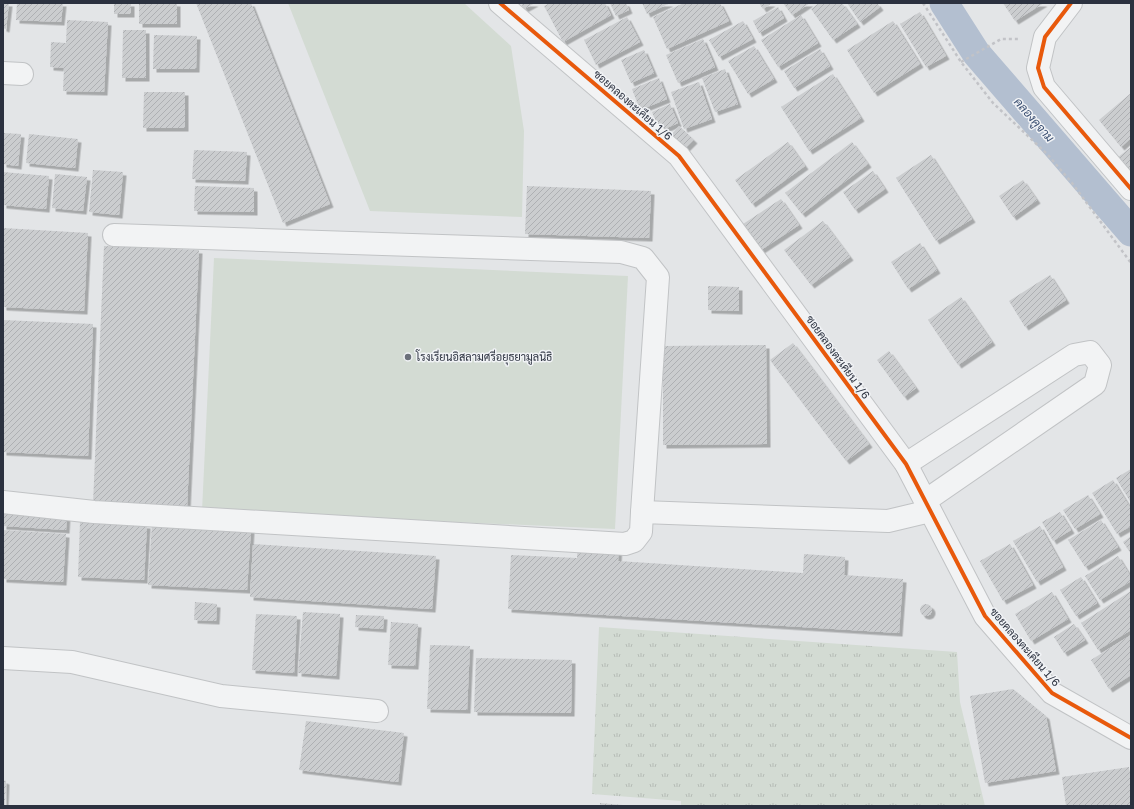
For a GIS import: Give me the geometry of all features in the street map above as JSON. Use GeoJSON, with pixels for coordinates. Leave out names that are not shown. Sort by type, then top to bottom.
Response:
{"type":"FeatureCollection","features":[{"type":"Feature","properties":{"kind":"street","name":"ซอยคลองตะเคียน 1/6"},"geometry":{"type":"LineString","coordinates":[[500,3],[679,156],[906,464],[985,616],[1052,693],[1131,738]]}},
{"type":"Feature","properties":{"kind":"street"},"geometry":{"type":"LineString","coordinates":[[1071,3],[1045,37],[1038,68],[1044,88],[1131,189]]}},
{"type":"Feature","properties":{"kind":"street"},"geometry":{"type":"LineString","coordinates":[[3,502],[94,512],[625,544],[634,541],[641,532],[658,277],[643,258],[621,252],[114,235]]}},
{"type":"Feature","properties":{"kind":"street"},"geometry":{"type":"LineString","coordinates":[[642,512],[888,521],[928,506],[1095,384],[1100,365],[1090,352],[1074,355],[906,464]]}},
{"type":"Feature","properties":{"kind":"street"},"geometry":{"type":"LineString","coordinates":[[3,658],[72,662],[221,696],[377,710]]}},
{"type":"Feature","properties":{"kind":"path"},"geometry":{"type":"LineString","coordinates":[[923,3],[961,62],[993,103],[1047,154],[1072,183],[1131,263]]}},
{"type":"Feature","properties":{"kind":"path"},"geometry":{"type":"LineString","coordinates":[[961,62],[1001,40]]}},
{"type":"Feature","properties":{"kind":"green space"},"geometry":{"type":"Polygon","coordinates":[[[288,3],[464,3],[511,46],[524,131],[522,217],[370,211],[288,3]]]}},
{"type":"Feature","properties":{"kind":"green space"},"geometry":{"type":"Polygon","coordinates":[[[214,258],[628,276],[615,529],[202,511],[214,258]]]}},
{"type":"Feature","properties":{"kind":"green space"},"geometry":{"type":"Polygon","coordinates":[[[599,627],[957,652],[960,702],[985,806],[681,806],[681,801],[592,794],[599,627]]]}},
{"type":"Feature","properties":{"kind":"building"},"geometry":{"type":"Polygon","coordinates":[[[3,3],[9,3],[6,29],[3,28],[3,3]]]}},
{"type":"Feature","properties":{"kind":"building"},"geometry":{"type":"Polygon","coordinates":[[[17,3],[63,3],[61,22],[16,20],[17,3]]]}},
{"type":"Feature","properties":{"kind":"building"},"geometry":{"type":"Polygon","coordinates":[[[114,3],[131,3],[131,14],[114,14],[114,3]]]}},
{"type":"Feature","properties":{"kind":"building"},"geometry":{"type":"Polygon","coordinates":[[[139,3],[177,3],[177,24],[139,24],[139,3]]]}},
{"type":"Feature","properties":{"kind":"building"},"geometry":{"type":"Polygon","coordinates":[[[196,3],[251,3],[330,204],[283,223],[196,3]]]}},
{"type":"Feature","properties":{"kind":"building"},"geometry":{"type":"Polygon","coordinates":[[[521,3],[535,3],[524,9],[521,3]]]}},
{"type":"Feature","properties":{"kind":"building"},"geometry":{"type":"Polygon","coordinates":[[[550,3],[605,3],[611,15],[563,42],[544,6],[550,3]]]}},
{"type":"Feature","properties":{"kind":"building"},"geometry":{"type":"Polygon","coordinates":[[[610,3],[626,3],[629,10],[616,16],[610,3]]]}},
{"type":"Feature","properties":{"kind":"building"},"geometry":{"type":"Polygon","coordinates":[[[642,3],[670,3],[647,14],[642,3]]]}},
{"type":"Feature","properties":{"kind":"building"},"geometry":{"type":"Polygon","coordinates":[[[684,3],[720,3],[729,21],[667,49],[653,17],[684,3]]]}},
{"type":"Feature","properties":{"kind":"building"},"geometry":{"type":"Polygon","coordinates":[[[759,3],[772,3],[763,9],[759,3]]]}},
{"type":"Feature","properties":{"kind":"building"},"geometry":{"type":"Polygon","coordinates":[[[783,3],[810,3],[792,15],[783,3]]]}},
{"type":"Feature","properties":{"kind":"building"},"geometry":{"type":"Polygon","coordinates":[[[819,3],[842,3],[857,24],[833,40],[811,9],[819,3]]]}},
{"type":"Feature","properties":{"kind":"building"},"geometry":{"type":"Polygon","coordinates":[[[847,3],[877,3],[880,7],[860,22],[847,3]]]}},
{"type":"Feature","properties":{"kind":"building"},"geometry":{"type":"Polygon","coordinates":[[[1003,3],[1044,3],[1015,21],[1003,3]]]}},
{"type":"Feature","properties":{"kind":"building"},"geometry":{"type":"Polygon","coordinates":[[[778,7],[784,18],[759,33],[753,21],[778,7]]]}},
{"type":"Feature","properties":{"kind":"building"},"geometry":{"type":"Polygon","coordinates":[[[920,12],[946,56],[926,67],[900,24],[920,12]]]}},
{"type":"Feature","properties":{"kind":"building"},"geometry":{"type":"Polygon","coordinates":[[[801,15],[818,43],[778,67],[761,40],[801,15]]]}},
{"type":"Feature","properties":{"kind":"building"},"geometry":{"type":"Polygon","coordinates":[[[627,17],[640,42],[596,65],[584,40],[627,17]]]}},
{"type":"Feature","properties":{"kind":"building"},"geometry":{"type":"Polygon","coordinates":[[[67,20],[108,22],[104,92],[63,91],[64,68],[50,67],[51,42],[66,43],[67,20]]]}},
{"type":"Feature","properties":{"kind":"building"},"geometry":{"type":"Polygon","coordinates":[[[743,21],[753,39],[719,57],[709,40],[743,21]]]}},
{"type":"Feature","properties":{"kind":"building"},"geometry":{"type":"Polygon","coordinates":[[[893,21],[920,64],[874,93],[847,50],[893,21]]]}},
{"type":"Feature","properties":{"kind":"building"},"geometry":{"type":"Polygon","coordinates":[[[123,30],[146,30],[146,78],[122,78],[123,30]]]}},
{"type":"Feature","properties":{"kind":"building"},"geometry":{"type":"Polygon","coordinates":[[[154,35],[197,36],[196,69],[153,69],[154,35]]]}},
{"type":"Feature","properties":{"kind":"building"},"geometry":{"type":"Polygon","coordinates":[[[703,39],[715,67],[678,83],[666,55],[703,39]]]}},
{"type":"Feature","properties":{"kind":"building"},"geometry":{"type":"Polygon","coordinates":[[[754,46],[774,79],[748,94],[728,61],[754,46]]]}},
{"type":"Feature","properties":{"kind":"building"},"geometry":{"type":"Polygon","coordinates":[[[820,49],[830,66],[794,88],[784,71],[820,49]]]}},
{"type":"Feature","properties":{"kind":"building"},"geometry":{"type":"Polygon","coordinates":[[[644,50],[654,73],[631,83],[621,60],[644,50]]]}},
{"type":"Feature","properties":{"kind":"building"},"geometry":{"type":"Polygon","coordinates":[[[725,69],[738,104],[715,112],[702,78],[725,69]]]}},
{"type":"Feature","properties":{"kind":"building"},"geometry":{"type":"Polygon","coordinates":[[[833,74],[861,118],[809,151],[781,107],[833,74]]]}},
{"type":"Feature","properties":{"kind":"building"},"geometry":{"type":"Polygon","coordinates":[[[659,78],[667,99],[640,110],[632,89],[659,78]]]}},
{"type":"Feature","properties":{"kind":"building"},"geometry":{"type":"Polygon","coordinates":[[[699,82],[712,119],[684,129],[671,92],[699,82]]]}},
{"type":"Feature","properties":{"kind":"building"},"geometry":{"type":"Polygon","coordinates":[[[144,92],[185,92],[185,128],[143,128],[144,92]]]}},
{"type":"Feature","properties":{"kind":"building"},"geometry":{"type":"Polygon","coordinates":[[[1131,93],[1131,138],[1121,147],[1099,120],[1131,93]]]}},
{"type":"Feature","properties":{"kind":"building"},"geometry":{"type":"Polygon","coordinates":[[[670,104],[678,123],[660,131],[652,112],[670,104]]]}},
{"type":"Feature","properties":{"kind":"building"},"geometry":{"type":"Polygon","coordinates":[[[679,126],[694,140],[683,151],[669,137],[679,126]]]}},
{"type":"Feature","properties":{"kind":"building"},"geometry":{"type":"Polygon","coordinates":[[[3,133],[21,134],[18,166],[3,164],[3,133]]]}},
{"type":"Feature","properties":{"kind":"building"},"geometry":{"type":"Polygon","coordinates":[[[29,134],[78,139],[75,168],[26,163],[29,134]]]}},
{"type":"Feature","properties":{"kind":"building"},"geometry":{"type":"Polygon","coordinates":[[[788,142],[805,166],[752,204],[735,180],[788,142]]]}},
{"type":"Feature","properties":{"kind":"building"},"geometry":{"type":"Polygon","coordinates":[[[852,142],[868,164],[802,214],[785,193],[852,142]]]}},
{"type":"Feature","properties":{"kind":"building"},"geometry":{"type":"Polygon","coordinates":[[[1131,147],[1131,177],[1117,158],[1131,147]]]}},
{"type":"Feature","properties":{"kind":"building"},"geometry":{"type":"Polygon","coordinates":[[[194,150],[247,152],[245,181],[192,179],[194,150]]]}},
{"type":"Feature","properties":{"kind":"building"},"geometry":{"type":"Polygon","coordinates":[[[931,155],[972,219],[936,241],[896,178],[931,155]]]}},
{"type":"Feature","properties":{"kind":"building"},"geometry":{"type":"Polygon","coordinates":[[[93,170],[123,172],[119,215],[89,212],[93,170]]]}},
{"type":"Feature","properties":{"kind":"building"},"geometry":{"type":"Polygon","coordinates":[[[873,171],[885,189],[855,210],[843,192],[873,171]]]}},
{"type":"Feature","properties":{"kind":"building"},"geometry":{"type":"Polygon","coordinates":[[[3,172],[49,176],[46,209],[3,205],[3,172]]]}},
{"type":"Feature","properties":{"kind":"building"},"geometry":{"type":"Polygon","coordinates":[[[55,174],[87,177],[83,211],[52,208],[55,174]]]}},
{"type":"Feature","properties":{"kind":"building"},"geometry":{"type":"Polygon","coordinates":[[[1023,180],[1037,200],[1013,217],[999,196],[1023,180]]]}},
{"type":"Feature","properties":{"kind":"building"},"geometry":{"type":"Polygon","coordinates":[[[195,186],[254,188],[254,212],[194,211],[195,186]]]}},
{"type":"Feature","properties":{"kind":"building"},"geometry":{"type":"Polygon","coordinates":[[[527,186],[651,191],[649,238],[525,234],[527,186]]]}},
{"type":"Feature","properties":{"kind":"building"},"geometry":{"type":"Polygon","coordinates":[[[781,199],[799,225],[761,250],[743,224],[781,199]]]}},
{"type":"Feature","properties":{"kind":"building"},"geometry":{"type":"Polygon","coordinates":[[[823,221],[850,257],[811,285],[784,250],[823,221]]]}},
{"type":"Feature","properties":{"kind":"building"},"geometry":{"type":"Polygon","coordinates":[[[3,228],[88,233],[84,311],[3,307],[3,228]]]}},
{"type":"Feature","properties":{"kind":"building"},"geometry":{"type":"Polygon","coordinates":[[[920,243],[937,270],[908,289],[891,262],[920,243]]]}},
{"type":"Feature","properties":{"kind":"building"},"geometry":{"type":"Polygon","coordinates":[[[104,246],[199,250],[187,508],[93,504],[104,246]]]}},
{"type":"Feature","properties":{"kind":"building"},"geometry":{"type":"Polygon","coordinates":[[[1050,275],[1066,300],[1025,327],[1009,301],[1050,275]]]}},
{"type":"Feature","properties":{"kind":"building"},"geometry":{"type":"Polygon","coordinates":[[[708,286],[739,287],[739,311],[708,310],[708,286]]]}},
{"type":"Feature","properties":{"kind":"building"},"geometry":{"type":"Polygon","coordinates":[[[961,297],[992,342],[958,365],[928,320],[961,297]]]}},
{"type":"Feature","properties":{"kind":"building"},"geometry":{"type":"Polygon","coordinates":[[[3,320],[93,324],[88,456],[3,452],[3,320]]]}},
{"type":"Feature","properties":{"kind":"building"},"geometry":{"type":"Polygon","coordinates":[[[793,343],[869,444],[846,461],[770,360],[793,343]]]}},
{"type":"Feature","properties":{"kind":"building"},"geometry":{"type":"Polygon","coordinates":[[[766,345],[767,444],[663,445],[663,346],[766,345]]]}},
{"type":"Feature","properties":{"kind":"building"},"geometry":{"type":"Polygon","coordinates":[[[889,351],[916,388],[904,397],[877,360],[889,351]]]}},
{"type":"Feature","properties":{"kind":"building"},"geometry":{"type":"Polygon","coordinates":[[[1131,469],[1131,503],[1116,478],[1131,469]]]}},
{"type":"Feature","properties":{"kind":"building"},"geometry":{"type":"Polygon","coordinates":[[[1113,480],[1131,509],[1131,526],[1117,534],[1092,493],[1113,480]]]}},
{"type":"Feature","properties":{"kind":"building"},"geometry":{"type":"Polygon","coordinates":[[[1088,495],[1100,514],[1075,529],[1063,510],[1088,495]]]}},
{"type":"Feature","properties":{"kind":"building"},"geometry":{"type":"Polygon","coordinates":[[[3,508],[67,514],[66,530],[3,526],[3,508]]]}},
{"type":"Feature","properties":{"kind":"building"},"geometry":{"type":"Polygon","coordinates":[[[1060,512],[1071,530],[1053,541],[1042,522],[1060,512]]]}},
{"type":"Feature","properties":{"kind":"building"},"geometry":{"type":"Polygon","coordinates":[[[1101,520],[1118,547],[1085,567],[1068,540],[1101,520]]]}},
{"type":"Feature","properties":{"kind":"building"},"geometry":{"type":"Polygon","coordinates":[[[80,522],[147,525],[144,580],[78,577],[80,522]]]}},
{"type":"Feature","properties":{"kind":"building"},"geometry":{"type":"Polygon","coordinates":[[[152,523],[251,529],[247,590],[148,585],[152,523]]]}},
{"type":"Feature","properties":{"kind":"building"},"geometry":{"type":"Polygon","coordinates":[[[1040,526],[1063,567],[1037,582],[1013,541],[1040,526]]]}},
{"type":"Feature","properties":{"kind":"building"},"geometry":{"type":"Polygon","coordinates":[[[3,530],[66,534],[63,582],[3,579],[3,530]]]}},
{"type":"Feature","properties":{"kind":"building"},"geometry":{"type":"Polygon","coordinates":[[[1131,536],[1131,554],[1123,542],[1131,536]]]}},
{"type":"Feature","properties":{"kind":"building"},"geometry":{"type":"Polygon","coordinates":[[[578,541],[619,544],[618,561],[803,573],[804,554],[845,557],[844,575],[903,579],[899,633],[508,609],[511,555],[577,558],[578,541]]]}},
{"type":"Feature","properties":{"kind":"building"},"geometry":{"type":"Polygon","coordinates":[[[253,544],[436,556],[432,609],[250,597],[253,544]]]}},
{"type":"Feature","properties":{"kind":"building"},"geometry":{"type":"Polygon","coordinates":[[[1010,544],[1033,585],[1003,601],[980,561],[1010,544]]]}},
{"type":"Feature","properties":{"kind":"building"},"geometry":{"type":"Polygon","coordinates":[[[1118,556],[1131,577],[1131,581],[1100,600],[1085,576],[1118,556]]]}},
{"type":"Feature","properties":{"kind":"building"},"geometry":{"type":"Polygon","coordinates":[[[1081,577],[1097,603],[1076,616],[1060,590],[1081,577]]]}},
{"type":"Feature","properties":{"kind":"building"},"geometry":{"type":"Polygon","coordinates":[[[1131,591],[1131,630],[1098,650],[1081,623],[1131,591]]]}},
{"type":"Feature","properties":{"kind":"building"},"geometry":{"type":"Polygon","coordinates":[[[1052,592],[1068,619],[1031,641],[1015,614],[1052,592]]]}},
{"type":"Feature","properties":{"kind":"building"},"geometry":{"type":"Polygon","coordinates":[[[195,602],[217,604],[216,621],[194,620],[195,602]]]}},
{"type":"Feature","properties":{"kind":"building"},"geometry":{"type":"Polygon","coordinates":[[[924,604],[928,604],[932,610],[928,616],[924,616],[920,612],[920,608],[924,604]]]}},
{"type":"Feature","properties":{"kind":"building"},"geometry":{"type":"Polygon","coordinates":[[[303,612],[340,614],[336,676],[298,673],[303,612]]]}},
{"type":"Feature","properties":{"kind":"building"},"geometry":{"type":"Polygon","coordinates":[[[256,614],[297,616],[294,673],[252,670],[256,614]]]}},
{"type":"Feature","properties":{"kind":"building"},"geometry":{"type":"Polygon","coordinates":[[[356,615],[384,616],[383,629],[355,627],[356,615]]]}},
{"type":"Feature","properties":{"kind":"building"},"geometry":{"type":"Polygon","coordinates":[[[391,622],[418,624],[415,666],[388,665],[391,622]]]}},
{"type":"Feature","properties":{"kind":"building"},"geometry":{"type":"Polygon","coordinates":[[[1074,624],[1085,640],[1064,653],[1054,637],[1074,624]]]}},
{"type":"Feature","properties":{"kind":"building"},"geometry":{"type":"Polygon","coordinates":[[[1131,635],[1131,675],[1109,689],[1091,660],[1131,635]]]}},
{"type":"Feature","properties":{"kind":"building"},"geometry":{"type":"Polygon","coordinates":[[[430,645],[470,646],[467,710],[427,709],[430,645]]]}},
{"type":"Feature","properties":{"kind":"building"},"geometry":{"type":"Polygon","coordinates":[[[476,658],[572,660],[571,713],[474,712],[476,658]]]}},
{"type":"Feature","properties":{"kind":"building"},"geometry":{"type":"Polygon","coordinates":[[[1013,689],[1046,716],[1056,771],[985,783],[970,696],[1013,689]]]}},
{"type":"Feature","properties":{"kind":"building"},"geometry":{"type":"Polygon","coordinates":[[[306,721],[404,733],[398,782],[299,770],[306,721]]]}},
{"type":"Feature","properties":{"kind":"building"},"geometry":{"type":"Polygon","coordinates":[[[1129,767],[1131,806],[1066,806],[1062,777],[1129,767]]]}},
{"type":"Feature","properties":{"kind":"building"},"geometry":{"type":"Polygon","coordinates":[[[3,780],[6,781],[5,806],[3,806],[3,780]]]}},
{"type":"Feature","properties":{"kind":"building"},"geometry":{"type":"Polygon","coordinates":[[[600,803],[623,805],[623,806],[600,806],[600,803]]]}},
{"type":"Feature","properties":{"kind":"waterway","name":"คลองคูจาม"},"geometry":{"type":"LineString","coordinates":[[944,3],[976,53],[1131,232]]}},
{"type":"Feature","properties":{"kind":"cycle path"},"geometry":{"type":"LineString","coordinates":[[500,3],[679,156],[906,464],[985,616],[1052,693],[1131,738]]}},
{"type":"Feature","properties":{"kind":"cycle path"},"geometry":{"type":"LineString","coordinates":[[1071,3],[1045,37],[1038,68],[1044,87],[1131,189]]}},
{"type":"Feature","properties":{"kind":"place","name":"โรงเรียนอิสลามศรีอยุธยามูลนิธิ"},"geometry":{"type":"Point","coordinates":[408,357]}}]}
